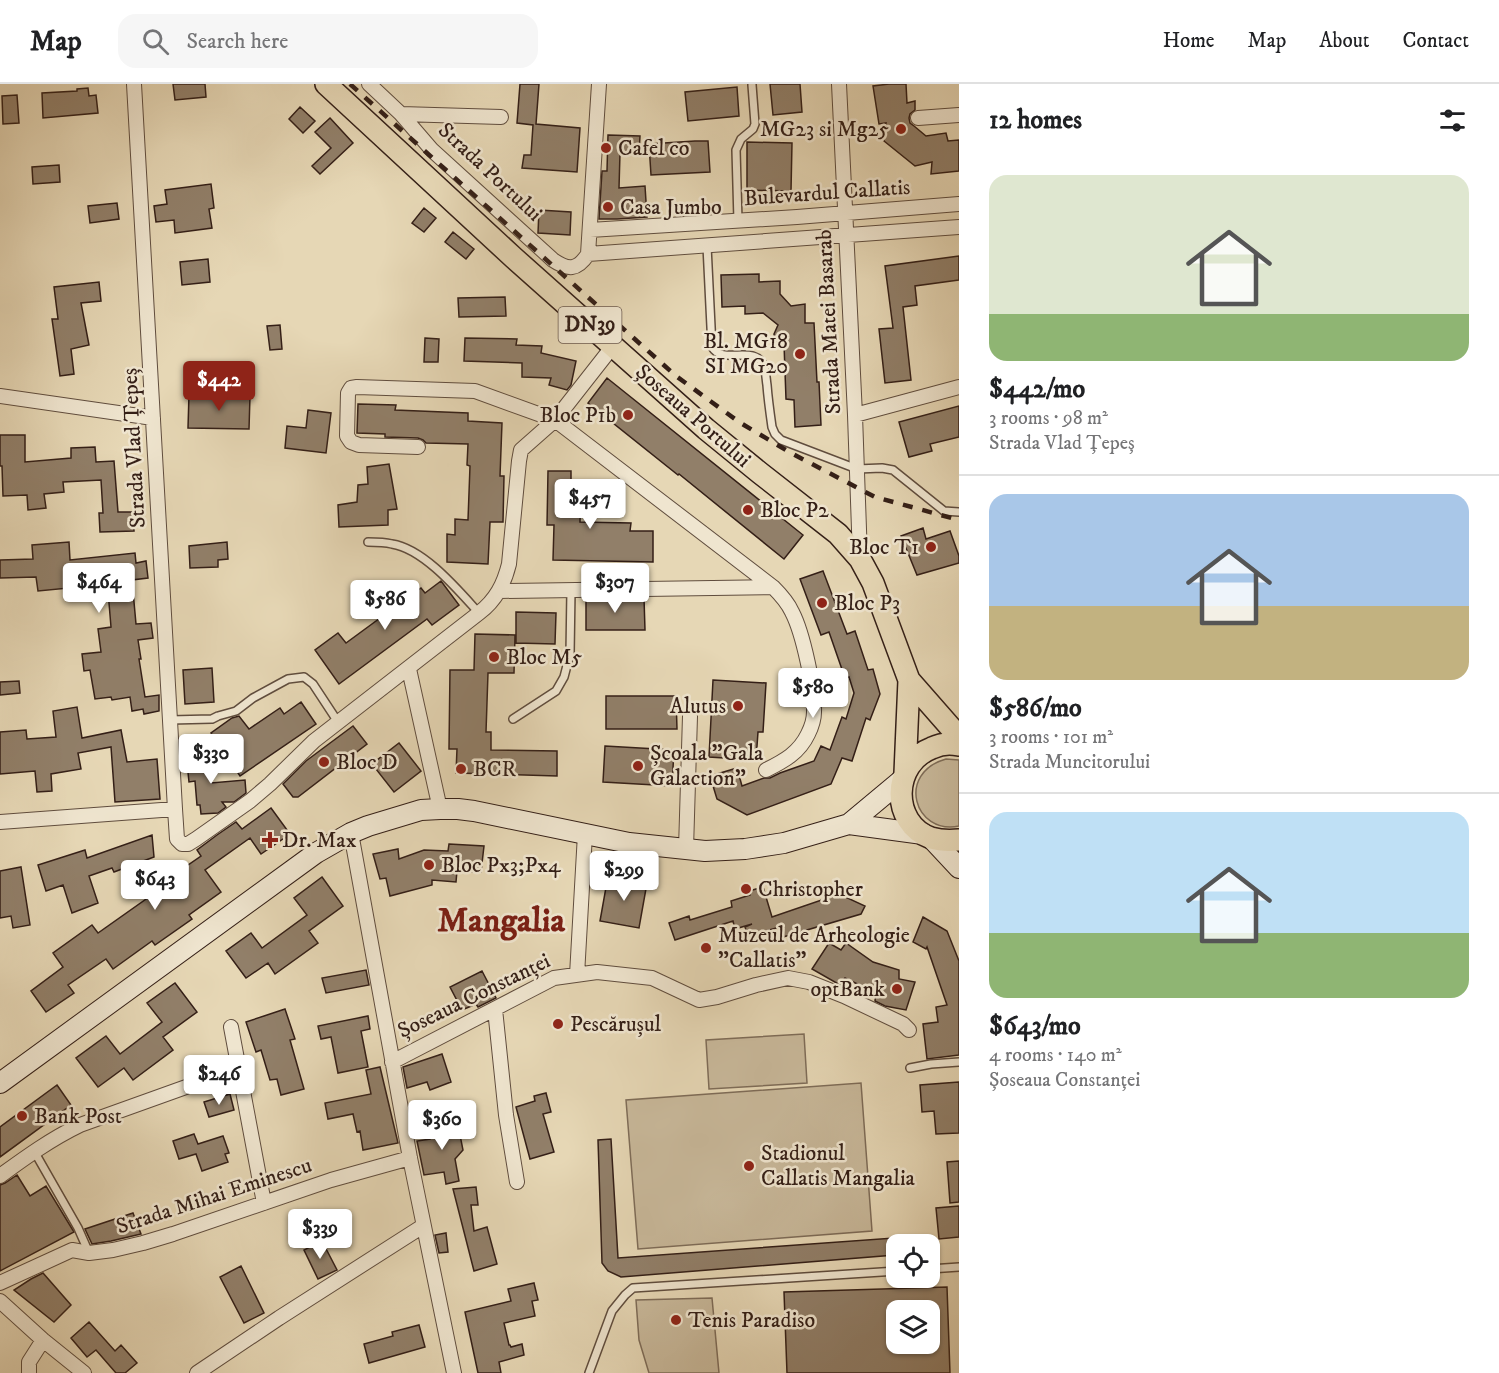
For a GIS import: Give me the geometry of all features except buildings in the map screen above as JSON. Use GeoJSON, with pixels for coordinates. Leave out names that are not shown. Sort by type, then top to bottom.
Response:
{"type":"FeatureCollection","features":[{"type":"Feature","properties":{"kind":"main road","name":"Șoseaua Portului"},"geometry":{"type":"LineString","coordinates":[[326,84],[514,258],[706,429],[838,534],[860,559],[873,584],[909,680],[959,737]]}},
{"type":"Feature","properties":{"kind":"main road","name":"Șoseaua Portului"},"geometry":{"type":"LineString","coordinates":[[909,680],[902,804],[906,816],[927,836]]}},
{"type":"Feature","properties":{"kind":"main road"},"geometry":{"type":"LineString","coordinates":[[0,1083],[310,857],[351,833],[390,819],[421,810],[458,809],[629,843],[724,851],[754,848],[784,843],[849,824],[904,776],[913,760],[924,750],[938,745],[959,745]]}},
{"type":"Feature","properties":{"kind":"main road"},"geometry":{"type":"LineString","coordinates":[[849,824],[927,836],[946,842],[959,840]]}},
{"type":"Feature","properties":{"kind":"main road"},"geometry":{"type":"LineString","coordinates":[[927,836],[959,868]]}},
{"type":"Feature","properties":{"kind":"street","name":"Strada Vlad Țepeș"},"geometry":{"type":"LineString","coordinates":[[134,84],[177,839],[182,844],[188,844],[250,801],[314,741],[338,722]]}},
{"type":"Feature","properties":{"kind":"street","name":"Strada Portului"},"geometry":{"type":"LineString","coordinates":[[369,84],[381,90],[432,150],[553,260],[563,266],[578,266],[588,254]]}},
{"type":"Feature","properties":{"kind":"street"},"geometry":{"type":"LineString","coordinates":[[588,254],[599,84]]}},
{"type":"Feature","properties":{"kind":"street","name":"Strada Matei Basarab"},"geometry":{"type":"LineString","coordinates":[[839,84],[860,559]]}},
{"type":"Feature","properties":{"kind":"street"},"geometry":{"type":"LineString","coordinates":[[401,114],[501,117]]}},
{"type":"Feature","properties":{"kind":"street"},"geometry":{"type":"LineString","coordinates":[[918,118],[959,115]]}},
{"type":"Feature","properties":{"kind":"street","name":"Bulevardul Callatis"},"geometry":{"type":"LineString","coordinates":[[590,230],[959,204]]}},
{"type":"Feature","properties":{"kind":"street","name":"Bulevardul Callatis"},"geometry":{"type":"LineString","coordinates":[[588,254],[959,227]]}},
{"type":"Feature","properties":{"kind":"street"},"geometry":{"type":"LineString","coordinates":[[338,722],[487,607],[500,591],[509,564],[521,450],[555,420],[613,346]]}},
{"type":"Feature","properties":{"kind":"street"},"geometry":{"type":"LineString","coordinates":[[855,415],[959,387]]}},
{"type":"Feature","properties":{"kind":"street"},"geometry":{"type":"LineString","coordinates":[[418,447],[359,445],[351,442],[347,436],[348,393],[351,388],[475,391],[555,420],[772,586],[792,612],[799,631],[811,679],[814,714],[808,734],[799,748],[790,757],[766,770]]}},
{"type":"Feature","properties":{"kind":"street"},"geometry":{"type":"LineString","coordinates":[[0,396],[153,418]]}},
{"type":"Feature","properties":{"kind":"street"},"geometry":{"type":"LineString","coordinates":[[500,591],[772,586]]}},
{"type":"Feature","properties":{"kind":"street"},"geometry":{"type":"LineString","coordinates":[[409,669],[440,809]]}},
{"type":"Feature","properties":{"kind":"street"},"geometry":{"type":"LineString","coordinates":[[686,849],[690,716]]}},
{"type":"Feature","properties":{"kind":"street"},"geometry":{"type":"LineString","coordinates":[[0,822],[175,809]]}},
{"type":"Feature","properties":{"kind":"street"},"geometry":{"type":"LineString","coordinates":[[351,833],[410,1158],[454,1373]]}},
{"type":"Feature","properties":{"kind":"street","name":"Șoseaua Constanței"},"geometry":{"type":"LineString","coordinates":[[577,975],[585,834]]}},
{"type":"Feature","properties":{"kind":"street","name":"Șoseaua Constanței"},"geometry":{"type":"LineString","coordinates":[[392,1062],[554,978],[597,972],[652,978],[699,1000],[788,978],[809,982],[844,996],[903,1024],[909,1030]]}},
{"type":"Feature","properties":{"kind":"street"},"geometry":{"type":"LineString","coordinates":[[495,1009],[506,1115],[517,1182]]}},
{"type":"Feature","properties":{"kind":"street"},"geometry":{"type":"LineString","coordinates":[[231,1027],[264,1203]]}},
{"type":"Feature","properties":{"kind":"street"},"geometry":{"type":"LineString","coordinates":[[0,1176],[59,1135],[80,1125],[239,1068]]}},
{"type":"Feature","properties":{"kind":"street","name":"Strada Mihai Eminescu"},"geometry":{"type":"LineString","coordinates":[[0,1283],[72,1250],[89,1253],[113,1250],[173,1234],[331,1180],[410,1158]]}},
{"type":"Feature","properties":{"kind":"street"},"geometry":{"type":"LineString","coordinates":[[197,1373],[423,1226]]}},
{"type":"Feature","properties":{"kind":"street"},"geometry":{"type":"LineString","coordinates":[[0,1301],[84,1373]]}},
{"type":"Feature","properties":{"kind":"street"},"geometry":{"type":"LineString","coordinates":[[29,1373],[29,1362],[43,1340]]}},
{"type":"Feature","properties":{"kind":"lane"},"geometry":{"type":"LineString","coordinates":[[738,221],[736,150],[741,140],[755,124],[752,85]]}},
{"type":"Feature","properties":{"kind":"lane"},"geometry":{"type":"LineString","coordinates":[[707,246],[712,347],[721,355],[748,354],[757,357],[764,365],[772,427],[775,434],[781,440],[857,469],[893,470],[944,511],[959,512]]}},
{"type":"Feature","properties":{"kind":"lane"},"geometry":{"type":"LineString","coordinates":[[368,542],[393,544],[414,553],[439,571],[479,613]]}},
{"type":"Feature","properties":{"kind":"lane"},"geometry":{"type":"LineString","coordinates":[[513,719],[556,691],[564,677],[570,654],[571,590]]}},
{"type":"Feature","properties":{"kind":"lane"},"geometry":{"type":"LineString","coordinates":[[170,720],[213,719],[236,711],[253,698],[288,679],[304,678],[313,684],[338,722]]}},
{"type":"Feature","properties":{"kind":"lane"},"geometry":{"type":"LineString","coordinates":[[910,1068],[959,1062]]}},
{"type":"Feature","properties":{"kind":"lane"},"geometry":{"type":"LineString","coordinates":[[34,1151],[78,1228],[89,1253]]}},
{"type":"Feature","properties":{"kind":"lane"},"geometry":{"type":"LineString","coordinates":[[940,1268],[959,1267]]}},
{"type":"Feature","properties":{"kind":"lane"},"geometry":{"type":"LineString","coordinates":[[588,1373],[612,1311],[633,1288],[886,1272]]}},
{"type":"Feature","properties":{"kind":"shaded area"},"geometry":{"type":"Polygon","coordinates":[[[946,759],[959,760],[959,826],[943,826],[931,821],[922,812],[917,801],[916,789],[921,777],[930,766],[946,759]]]}},
{"type":"Feature","properties":{"kind":"shaded area"},"geometry":{"type":"Polygon","coordinates":[[[804,1034],[807,1083],[709,1089],[706,1040],[804,1034]]]}},
{"type":"Feature","properties":{"kind":"shaded area","name":"Stadionul Callatis Mangalia"},"geometry":{"type":"Polygon","coordinates":[[[861,1083],[872,1231],[638,1249],[626,1100],[861,1083]]]}},
{"type":"Feature","properties":{"kind":"shaded area","name":"Tenis Paradiso"},"geometry":{"type":"Polygon","coordinates":[[[712,1298],[719,1373],[649,1373],[639,1340],[636,1300],[712,1298]]]}},
{"type":"Feature","properties":{"kind":"railway"},"geometry":{"type":"LineString","coordinates":[[350,84],[676,376],[739,422],[791,453],[875,497],[959,520]]}},
{"type":"Feature","properties":{"kind":"place","name":"MG23 si Mg25"},"geometry":{"type":"Point","coordinates":[901,129]}},
{"type":"Feature","properties":{"kind":"place","name":"Cafel co"},"geometry":{"type":"Point","coordinates":[606,148]}},
{"type":"Feature","properties":{"kind":"place","name":"Casa Jumbo"},"geometry":{"type":"Point","coordinates":[608,207]}},
{"type":"Feature","properties":{"kind":"place","name":"Bl. MG18 SI MG20"},"geometry":{"type":"Point","coordinates":[800,354]}},
{"type":"Feature","properties":{"kind":"place","name":"Bloc P1b"},"geometry":{"type":"Point","coordinates":[628,415]}},
{"type":"Feature","properties":{"kind":"place","name":"Bloc P2"},"geometry":{"type":"Point","coordinates":[748,510]}},
{"type":"Feature","properties":{"kind":"place","name":"Bloc T1"},"geometry":{"type":"Point","coordinates":[931,547]}},
{"type":"Feature","properties":{"kind":"place","name":"Bloc P3"},"geometry":{"type":"Point","coordinates":[822,603]}},
{"type":"Feature","properties":{"kind":"place","name":"Bloc M5"},"geometry":{"type":"Point","coordinates":[494,657]}},
{"type":"Feature","properties":{"kind":"place","name":"Alutus"},"geometry":{"type":"Point","coordinates":[738,706]}},
{"type":"Feature","properties":{"kind":"place","name":"Bloc D"},"geometry":{"type":"Point","coordinates":[324,762]}},
{"type":"Feature","properties":{"kind":"place","name":"Școala \"Gala Galaction\""},"geometry":{"type":"Point","coordinates":[638,766]}},
{"type":"Feature","properties":{"kind":"place","name":"BCR"},"geometry":{"type":"Point","coordinates":[461,769]}},
{"type":"Feature","properties":{"kind":"place","name":"Dr. Max"},"geometry":{"type":"Point","coordinates":[270,840]}},
{"type":"Feature","properties":{"kind":"place","name":"Bloc Px3;Px4"},"geometry":{"type":"Point","coordinates":[429,865]}},
{"type":"Feature","properties":{"kind":"place","name":"Christopher"},"geometry":{"type":"Point","coordinates":[746,889]}},
{"type":"Feature","properties":{"kind":"place","name":"Muzeul de Arheologie \"Callatis\""},"geometry":{"type":"Point","coordinates":[706,948]}},
{"type":"Feature","properties":{"kind":"place","name":"optBank"},"geometry":{"type":"Point","coordinates":[897,989]}},
{"type":"Feature","properties":{"kind":"place","name":"Pescărușul"},"geometry":{"type":"Point","coordinates":[558,1024]}},
{"type":"Feature","properties":{"kind":"place","name":"Bank Post"},"geometry":{"type":"Point","coordinates":[22,1116]}},
{"type":"Feature","properties":{"kind":"place","name":"Stadionul Callatis Mangalia"},"geometry":{"type":"Point","coordinates":[749,1166]}},
{"type":"Feature","properties":{"kind":"place","name":"Tenis Paradiso"},"geometry":{"type":"Point","coordinates":[676,1320]}},
{"type":"Feature","properties":{"kind":"district","name":"Mangalia"},"geometry":{"type":"Point","coordinates":[501,921]}}]}
